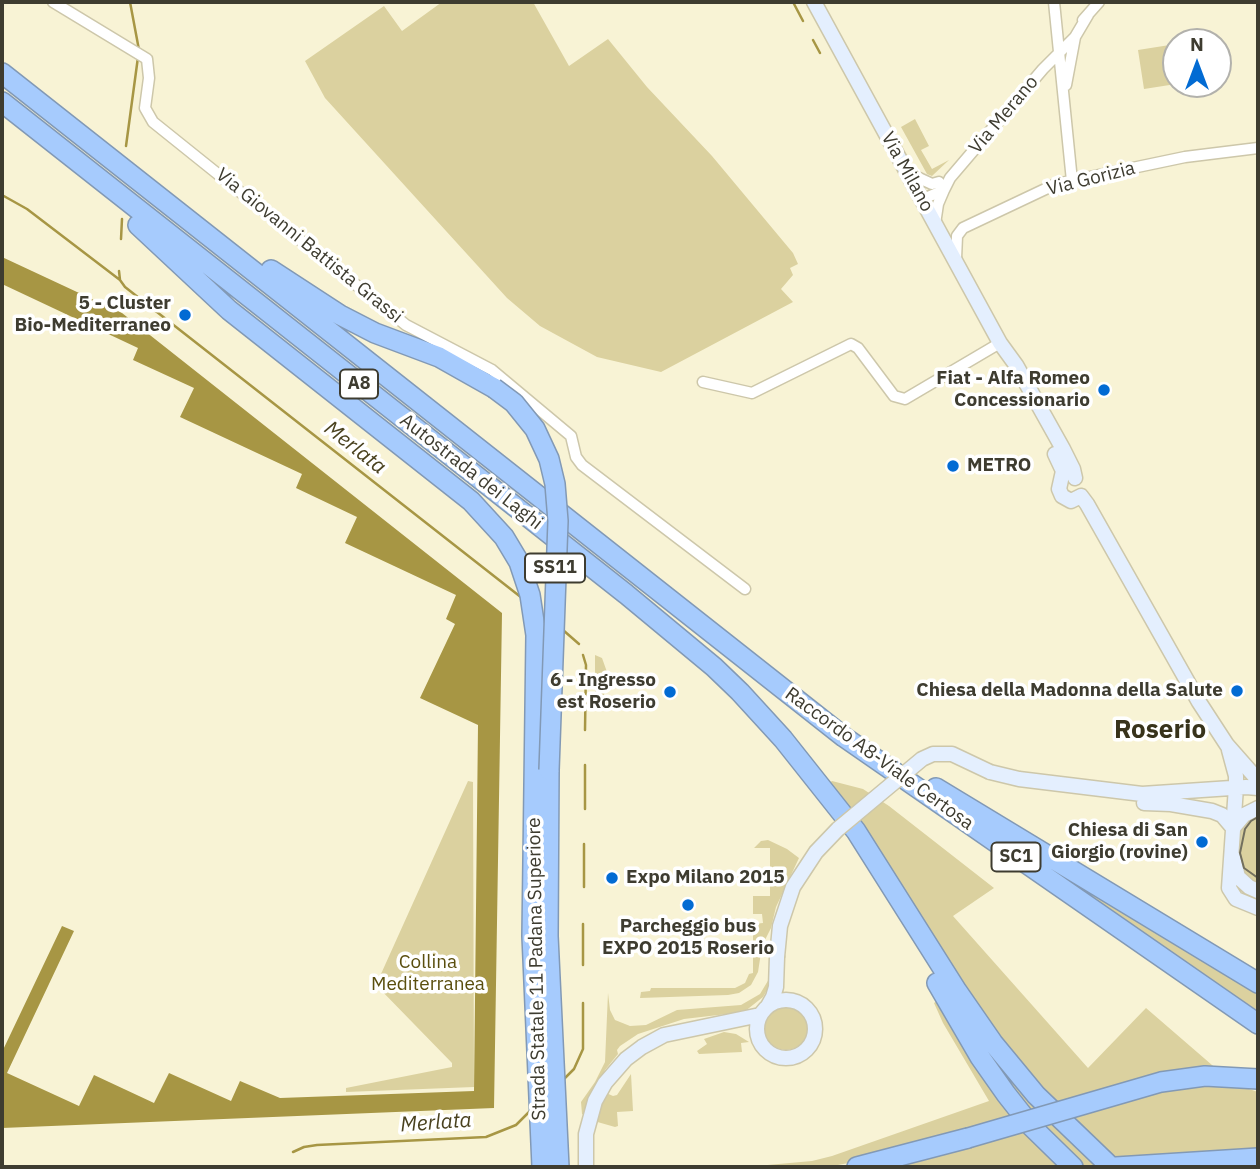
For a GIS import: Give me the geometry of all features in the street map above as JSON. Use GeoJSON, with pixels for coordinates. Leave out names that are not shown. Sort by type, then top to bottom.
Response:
{"type":"FeatureCollection","features":[{"type":"Feature","properties":{"kind":"highway","name":"Autostrada dei Laghi"},"geometry":{"type":"LineString","coordinates":[[2,74],[777,684]]}},
{"type":"Feature","properties":{"kind":"highway","name":"Autostrada dei Laghi"},"geometry":{"type":"LineString","coordinates":[[2,102],[704,659],[762,716],[820,788]]}},
{"type":"Feature","properties":{"kind":"highway","name":"SS11"},"geometry":{"type":"LineString","coordinates":[[43,107],[152,176],[272,271],[323,306],[375,333],[448,362],[494,388],[514,403],[535,429],[549,459],[555,484],[558,520],[541,770]]}},
{"type":"Feature","properties":{"kind":"highway","name":"SS11"},"geometry":{"type":"LineString","coordinates":[[2,114],[22,135],[153,237],[229,310],[471,501],[494,525],[519,562],[533,610],[541,770]]}},
{"type":"Feature","properties":{"kind":"highway"},"geometry":{"type":"LineString","coordinates":[[777,684],[830,715],[933,786],[1258,983]]}},
{"type":"Feature","properties":{"kind":"highway","name":"Raccordo A8-Viale Certosa"},"geometry":{"type":"LineString","coordinates":[[777,684],[881,764],[1258,1024]]}},
{"type":"Feature","properties":{"kind":"highway","name":"Strada Statale 11 Padana Superiore"},"geometry":{"type":"LineString","coordinates":[[541,770],[532,936],[542,1167]]}},
{"type":"Feature","properties":{"kind":"highway","name":"Strada Statale 11 Padana Superiore"},"geometry":{"type":"LineString","coordinates":[[541,770],[559,1167]]}},
{"type":"Feature","properties":{"kind":"highway"},"geometry":{"type":"LineString","coordinates":[[820,788],[991,1073],[1032,1127],[1073,1167]]}},
{"type":"Feature","properties":{"kind":"highway"},"geometry":{"type":"LineString","coordinates":[[820,788],[856,831],[993,1043],[1036,1095],[1114,1167],[1258,1158]]}},
{"type":"Feature","properties":{"kind":"highway"},"geometry":{"type":"LineString","coordinates":[[857,1167],[896,1159],[1161,1082],[1205,1076],[1258,1079]]}},
{"type":"Feature","properties":{"kind":"street","name":"Via Giovanni Battista Grassi"},"geometry":{"type":"LineString","coordinates":[[53,2],[144,56],[149,65],[145,108],[149,118],[406,325],[492,370],[571,436],[576,457],[582,465],[745,589]]}},
{"type":"Feature","properties":{"kind":"street","name":"Via Milano"},"geometry":{"type":"LineString","coordinates":[[814,2],[956,259],[1000,343],[1002,355],[1068,480]]}},
{"type":"Feature","properties":{"kind":"street"},"geometry":{"type":"LineString","coordinates":[[1054,2],[1072,181]]}},
{"type":"Feature","properties":{"kind":"street"},"geometry":{"type":"LineString","coordinates":[[1058,52],[1067,36],[1099,2]]}},
{"type":"Feature","properties":{"kind":"street"},"geometry":{"type":"LineString","coordinates":[[1058,52],[1075,37],[1088,15]]}},
{"type":"Feature","properties":{"kind":"street"},"geometry":{"type":"LineString","coordinates":[[1064,92],[1075,37]]}},
{"type":"Feature","properties":{"kind":"street","name":"Via Merano"},"geometry":{"type":"LineString","coordinates":[[923,199],[945,183],[1058,52]]}},
{"type":"Feature","properties":{"kind":"street","name":"Via Gorizia"},"geometry":{"type":"LineString","coordinates":[[956,259],[957,236],[963,228],[1056,184],[1185,157],[1258,148]]}},
{"type":"Feature","properties":{"kind":"street"},"geometry":{"type":"LineString","coordinates":[[908,173],[932,184],[945,183]]}},
{"type":"Feature","properties":{"kind":"street","name":"Via Merano"},"geometry":{"type":"LineString","coordinates":[[935,224],[945,183]]}},
{"type":"Feature","properties":{"kind":"street"},"geometry":{"type":"LineString","coordinates":[[703,382],[752,393],[851,344],[858,348],[894,396],[905,398],[1000,343]]}},
{"type":"Feature","properties":{"kind":"street"},"geometry":{"type":"LineString","coordinates":[[1068,480],[1083,486],[1081,496],[1074,501],[1064,499],[1060,493],[1068,480]]}},
{"type":"Feature","properties":{"kind":"street"},"geometry":{"type":"LineString","coordinates":[[1081,496],[1227,745],[1258,780]]}},
{"type":"Feature","properties":{"kind":"street"},"geometry":{"type":"LineString","coordinates":[[1227,745],[1236,776],[1228,876],[1230,892],[1244,903],[1258,908]]}},
{"type":"Feature","properties":{"kind":"street"},"geometry":{"type":"LineString","coordinates":[[586,1167],[586,1134],[595,1101],[614,1071],[642,1046],[664,1035],[719,1024],[764,1011],[778,1001],[789,1000],[803,1005],[813,1017],[815,1032],[807,1049],[794,1057],[778,1057],[766,1050],[758,1037],[757,1026],[764,1011],[774,997],[780,926],[793,887],[816,852],[838,829],[922,759],[933,754],[952,754],[1018,784],[1062,794],[1130,803],[1171,804],[1212,811]]}},
{"type":"Feature","properties":{"kind":"street"},"geometry":{"type":"LineString","coordinates":[[990,772],[1019,779],[1120,793],[1258,788]]}},
{"type":"Feature","properties":{"kind":"street"},"geometry":{"type":"LineString","coordinates":[[1192,792],[1194,802],[1222,815],[1233,828]]}},
{"type":"Feature","properties":{"kind":"street"},"geometry":{"type":"LineString","coordinates":[[1233,828],[1244,815],[1258,808]]}},
{"type":"Feature","properties":{"kind":"street"},"geometry":{"type":"LineString","coordinates":[[1231,846],[1238,877],[1258,891]]}},
{"type":"Feature","properties":{"kind":"street"},"geometry":{"type":"LineString","coordinates":[[777,957],[789,1000]]}},
{"type":"Feature","properties":{"kind":"street"},"geometry":{"type":"LineString","coordinates":[[719,1024],[758,1037]]}},
{"type":"Feature","properties":{"kind":"green space"},"geometry":{"type":"Polygon","coordinates":[[[442,2],[533,2],[569,66],[608,39],[647,87],[712,156],[793,253],[798,264],[790,268],[793,275],[781,289],[793,302],[661,372],[597,357],[540,326],[507,298],[325,98],[305,61],[384,6],[402,31],[442,2]]]}},
{"type":"Feature","properties":{"kind":"green space"},"geometry":{"type":"Polygon","coordinates":[[[1162,46],[1162,86],[1144,89],[1138,50],[1162,46]]]}},
{"type":"Feature","properties":{"kind":"green space"},"geometry":{"type":"Polygon","coordinates":[[[915,119],[929,146],[921,150],[932,169],[949,160],[932,176],[927,174],[901,127],[915,119]]]}},
{"type":"Feature","properties":{"kind":"green space"},"geometry":{"type":"Polygon","coordinates":[[[595,655],[602,658],[607,672],[617,678],[623,678],[606,689],[601,704],[595,704],[595,655]]]}},
{"type":"Feature","properties":{"kind":"green space","name":"Collina Mediterranea"},"geometry":{"type":"Polygon","coordinates":[[[468,781],[473,782],[474,1087],[346,1092],[346,1088],[452,1067],[452,1063],[376,985],[468,781]]]}},
{"type":"Feature","properties":{"kind":"green space"},"geometry":{"type":"Polygon","coordinates":[[[832,781],[863,789],[889,806],[994,888],[953,916],[1088,1068],[1146,1008],[1234,1084],[1258,1092],[1258,1153],[1120,1167],[1015,1062],[829,783],[832,781]]]}},
{"type":"Feature","properties":{"kind":"green space"},"geometry":{"type":"Polygon","coordinates":[[[1258,812],[1258,883],[1243,873],[1236,861],[1238,835],[1242,825],[1258,812]]]}},
{"type":"Feature","properties":{"kind":"green space"},"geometry":{"type":"Polygon","coordinates":[[[977,817],[1258,987],[1258,1015],[977,817]]]}},
{"type":"Feature","properties":{"kind":"green space"},"geometry":{"type":"Polygon","coordinates":[[[768,840],[799,858],[776,907],[771,928],[762,946],[758,972],[751,985],[739,993],[728,995],[640,998],[641,992],[650,991],[651,988],[735,988],[745,983],[749,974],[753,973],[753,924],[763,923],[762,914],[753,914],[753,896],[770,896],[770,848],[754,848],[761,841],[768,840]]]}},
{"type":"Feature","properties":{"kind":"green space"},"geometry":{"type":"Polygon","coordinates":[[[769,979],[770,985],[763,997],[744,1012],[684,1019],[638,1034],[620,1046],[618,1054],[605,1070],[599,1084],[604,1092],[617,1095],[631,1074],[633,1111],[617,1112],[618,1126],[615,1127],[594,1121],[582,1114],[581,1102],[605,1062],[608,993],[610,1010],[615,1020],[630,1026],[646,1025],[677,1010],[741,1005],[760,994],[769,979]]]}},
{"type":"Feature","properties":{"kind":"green space"},"geometry":{"type":"Polygon","coordinates":[[[937,1001],[992,1091],[1011,1116],[1059,1167],[879,1167],[881,1157],[827,1167],[745,1167],[812,1161],[832,1156],[989,1101],[943,1023],[934,1003],[937,1001]]]}},
{"type":"Feature","properties":{"kind":"green space"},"geometry":{"type":"Polygon","coordinates":[[[786,1006],[801,1013],[808,1028],[801,1043],[786,1050],[771,1043],[764,1028],[771,1013],[786,1006]]]}},
{"type":"Feature","properties":{"kind":"green space"},"geometry":{"type":"Polygon","coordinates":[[[724,1032],[736,1034],[749,1042],[741,1043],[742,1052],[699,1054],[697,1051],[707,1044],[704,1039],[724,1032]]]}},
{"type":"Feature","properties":{"kind":"green space"},"geometry":{"type":"Polygon","coordinates":[[[978,1035],[1100,1167],[1083,1167],[1008,1089],[978,1035]]]}},
{"type":"Feature","properties":{"kind":"shaded area"},"geometry":{"type":"Polygon","coordinates":[[[2,257],[122,313],[502,613],[494,1108],[2,1128],[2,1052],[62,926],[74,931],[7,1073],[79,1106],[94,1075],[154,1103],[169,1073],[231,1101],[240,1081],[280,1098],[474,1091],[478,725],[420,698],[455,624],[446,619],[456,595],[345,543],[357,517],[296,488],[302,474],[180,417],[194,388],[133,360],[138,348],[2,284],[2,257]]]}},
{"type":"Feature","properties":{"kind":"waterway","name":"Merlata"},"geometry":{"type":"LineString","coordinates":[[130,2],[139,50]]}},
{"type":"Feature","properties":{"kind":"waterway"},"geometry":{"type":"LineString","coordinates":[[793,2],[803,21]]}},
{"type":"Feature","properties":{"kind":"waterway"},"geometry":{"type":"LineString","coordinates":[[813,40],[820,53]]}},
{"type":"Feature","properties":{"kind":"waterway","name":"Merlata"},"geometry":{"type":"LineString","coordinates":[[126,146],[138,57]]}},
{"type":"Feature","properties":{"kind":"waterway"},"geometry":{"type":"LineString","coordinates":[[2,195],[27,209],[120,280]]}},
{"type":"Feature","properties":{"kind":"waterway","name":"Merlata"},"geometry":{"type":"LineString","coordinates":[[121,239],[122,219]]}},
{"type":"Feature","properties":{"kind":"waterway","name":"Merlata"},"geometry":{"type":"LineString","coordinates":[[119,271],[120,280],[125,287],[522,598]]}},
{"type":"Feature","properties":{"kind":"waterway","name":"Merlata"},"geometry":{"type":"LineString","coordinates":[[563,630],[579,644]]}},
{"type":"Feature","properties":{"kind":"waterway","name":"Merlata"},"geometry":{"type":"LineString","coordinates":[[583,655],[586,665],[585,730]]}},
{"type":"Feature","properties":{"kind":"waterway","name":"Merlata"},"geometry":{"type":"LineString","coordinates":[[585,765],[585,809]]}},
{"type":"Feature","properties":{"kind":"waterway","name":"Merlata"},"geometry":{"type":"LineString","coordinates":[[584,844],[584,887]]}},
{"type":"Feature","properties":{"kind":"waterway","name":"Merlata"},"geometry":{"type":"LineString","coordinates":[[583,924],[583,965]]}},
{"type":"Feature","properties":{"kind":"waterway","name":"Merlata"},"geometry":{"type":"LineString","coordinates":[[563,1080],[574,1069],[583,1049],[583,1003]]}},
{"type":"Feature","properties":{"kind":"waterway","name":"Merlata"},"geometry":{"type":"LineString","coordinates":[[293,1152],[317,1145],[486,1137],[516,1125],[530,1111]]}},
{"type":"Feature","properties":{"kind":"tram line"},"geometry":{"type":"LineString","coordinates":[[1258,817],[1245,829],[1240,853],[1244,868],[1258,878]]}},
{"type":"Feature","properties":{"kind":"place","name":"5 - Cluster Bio-Mediterraneo"},"geometry":{"type":"Point","coordinates":[185,315]}},
{"type":"Feature","properties":{"kind":"place","name":"Fiat - Alfa Romeo Concessionario"},"geometry":{"type":"Point","coordinates":[1104,390]}},
{"type":"Feature","properties":{"kind":"place","name":"METRO"},"geometry":{"type":"Point","coordinates":[953,466]}},
{"type":"Feature","properties":{"kind":"place","name":"Chiesa della Madonna della Salute"},"geometry":{"type":"Point","coordinates":[1237,691]}},
{"type":"Feature","properties":{"kind":"place","name":"6 - Ingresso est Roserio"},"geometry":{"type":"Point","coordinates":[670,692]}},
{"type":"Feature","properties":{"kind":"place","name":"Chiesa di San Giorgio (rovine)"},"geometry":{"type":"Point","coordinates":[1202,842]}},
{"type":"Feature","properties":{"kind":"place","name":"Expo Milano 2015"},"geometry":{"type":"Point","coordinates":[612,878]}},
{"type":"Feature","properties":{"kind":"place","name":"Parcheggio bus EXPO 2015 Roserio"},"geometry":{"type":"Point","coordinates":[688,905]}},
{"type":"Feature","properties":{"kind":"district","name":"Roserio"},"geometry":{"type":"Point","coordinates":[1160,730]}}]}
